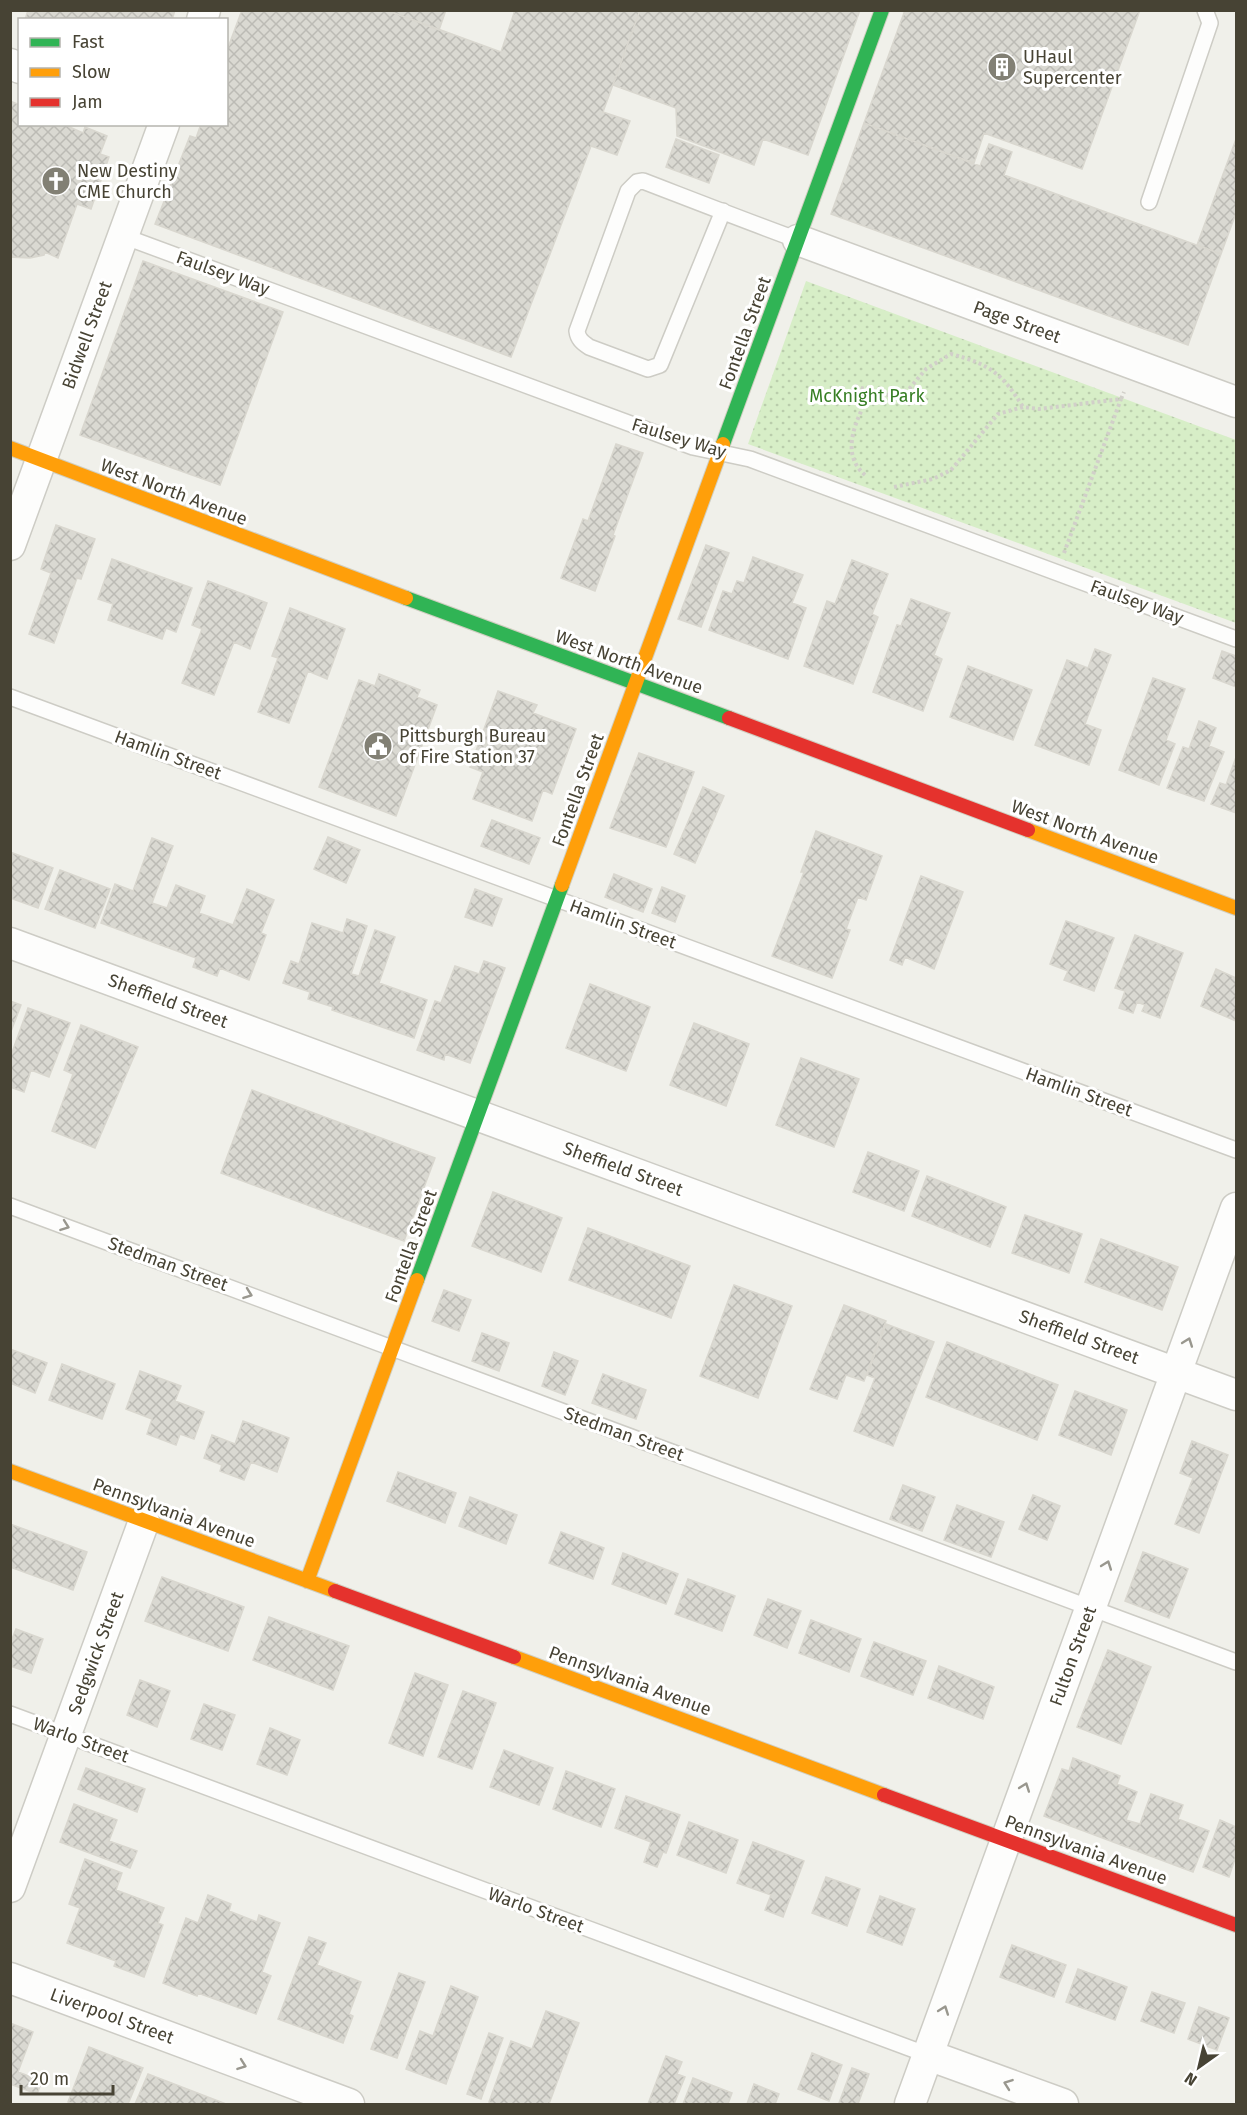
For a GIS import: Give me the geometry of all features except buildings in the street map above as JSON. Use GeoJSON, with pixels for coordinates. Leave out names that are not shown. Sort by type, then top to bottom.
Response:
{"type":"FeatureCollection","features":[{"type":"Feature","properties":{"kind":"street","name":"Fontella Street"},"geometry":{"type":"LineString","coordinates":[[307,1581],[882,10]]}},
{"type":"Feature","properties":{"kind":"street","name":"Bidwell Street"},"geometry":{"type":"LineString","coordinates":[[10,545],[163,126]]}},
{"type":"Feature","properties":{"kind":"street","name":"Page Street"},"geometry":{"type":"LineString","coordinates":[[798,240],[1236,402]]}},
{"type":"Feature","properties":{"kind":"street","name":"West North Avenue"},"geometry":{"type":"LineString","coordinates":[[10,448],[1236,908]]}},
{"type":"Feature","properties":{"kind":"street","name":"Sheffield Street"},"geometry":{"type":"LineString","coordinates":[[10,943],[1236,1395]]}},
{"type":"Feature","properties":{"kind":"street","name":"Fulton Street"},"geometry":{"type":"LineString","coordinates":[[910,2104],[1236,1208]]}},
{"type":"Feature","properties":{"kind":"street","name":"Pennsylvania Avenue"},"geometry":{"type":"LineString","coordinates":[[10,1471],[1236,1925]]}},
{"type":"Feature","properties":{"kind":"street","name":"Sedgwick Street"},"geometry":{"type":"LineString","coordinates":[[10,1887],[144,1521]]}},
{"type":"Feature","properties":{"kind":"street","name":"Liverpool Street"},"geometry":{"type":"LineString","coordinates":[[10,1978],[349,2104]]}},
{"type":"Feature","properties":{"kind":"street","name":"Warlo Street"},"geometry":{"type":"LineString","coordinates":[[928,2055],[1063,2104]]}},
{"type":"Feature","properties":{"kind":"lane"},"geometry":{"type":"LineString","coordinates":[[1149,202],[1210,23],[1205,10]]}},
{"type":"Feature","properties":{"kind":"lane"},"geometry":{"type":"LineString","coordinates":[[723,211],[660,365],[648,369],[583,343],[577,331],[632,186],[637,182],[643,181],[723,211],[798,240]]}},
{"type":"Feature","properties":{"kind":"lane","name":"Faulsey Way"},"geometry":{"type":"LineString","coordinates":[[123,236],[693,447],[750,459],[1236,639]]}},
{"type":"Feature","properties":{"kind":"lane","name":"Hamlin Street"},"geometry":{"type":"LineString","coordinates":[[10,697],[1236,1150]]}},
{"type":"Feature","properties":{"kind":"lane","name":"Stedman Street"},"geometry":{"type":"LineString","coordinates":[[10,1206],[1236,1662]]}},
{"type":"Feature","properties":{"kind":"lane","name":"Warlo Street"},"geometry":{"type":"LineString","coordinates":[[10,1714],[928,2055]]}},
{"type":"Feature","properties":{"kind":"path"},"geometry":{"type":"LineString","coordinates":[[855,386],[888,395],[900,394],[909,389],[926,369],[951,354],[989,366],[1008,385],[1023,407]]}},
{"type":"Feature","properties":{"kind":"path"},"geometry":{"type":"LineString","coordinates":[[1057,572],[1135,365]]}},
{"type":"Feature","properties":{"kind":"path"},"geometry":{"type":"LineString","coordinates":[[871,391],[853,433],[850,449],[855,463],[863,474],[881,486],[897,488],[933,479],[951,470],[998,414],[1023,407],[1039,409],[1121,399]]}},
{"type":"Feature","properties":{"kind":"path"},"geometry":{"type":"LineString","coordinates":[[875,505],[881,486]]}},
{"type":"Feature","properties":{"kind":"green space","name":"McKnight Park"},"geometry":{"type":"Polygon","coordinates":[[[806,281],[1236,440],[1236,623],[748,444],[806,281]]]}},
{"type":"Feature","properties":{"kind":"traffic: fast"},"geometry":{"type":"LineString","coordinates":[[723,444],[882,10]]}},
{"type":"Feature","properties":{"kind":"traffic: fast"},"geometry":{"type":"LineString","coordinates":[[406,598],[729,718]]}},
{"type":"Feature","properties":{"kind":"traffic: fast"},"geometry":{"type":"LineString","coordinates":[[417,1280],[562,885]]}},
{"type":"Feature","properties":{"kind":"traffic: slow"},"geometry":{"type":"LineString","coordinates":[[562,885],[723,444]]}},
{"type":"Feature","properties":{"kind":"traffic: slow"},"geometry":{"type":"LineString","coordinates":[[10,448],[406,598]]}},
{"type":"Feature","properties":{"kind":"traffic: slow"},"geometry":{"type":"LineString","coordinates":[[1028,830],[1236,908]]}},
{"type":"Feature","properties":{"kind":"traffic: slow"},"geometry":{"type":"LineString","coordinates":[[307,1581],[417,1280]]}},
{"type":"Feature","properties":{"kind":"traffic: slow"},"geometry":{"type":"LineString","coordinates":[[10,1471],[335,1591]]}},
{"type":"Feature","properties":{"kind":"traffic: slow"},"geometry":{"type":"LineString","coordinates":[[514,1657],[884,1795]]}},
{"type":"Feature","properties":{"kind":"traffic: jam"},"geometry":{"type":"LineString","coordinates":[[729,718],[1028,830]]}},
{"type":"Feature","properties":{"kind":"traffic: jam"},"geometry":{"type":"LineString","coordinates":[[335,1591],[514,1657]]}},
{"type":"Feature","properties":{"kind":"traffic: jam"},"geometry":{"type":"LineString","coordinates":[[884,1795],[1236,1925]]}},
{"type":"Feature","properties":{"kind":"place","name":"UHaul Supercenter"},"geometry":{"type":"Point","coordinates":[1002,67]}},
{"type":"Feature","properties":{"kind":"place","name":"New Destiny CME Church"},"geometry":{"type":"Point","coordinates":[56,181]}},
{"type":"Feature","properties":{"kind":"place","name":"Pittsburgh Bureau of Fire Station 37"},"geometry":{"type":"Point","coordinates":[378,746]}}]}
